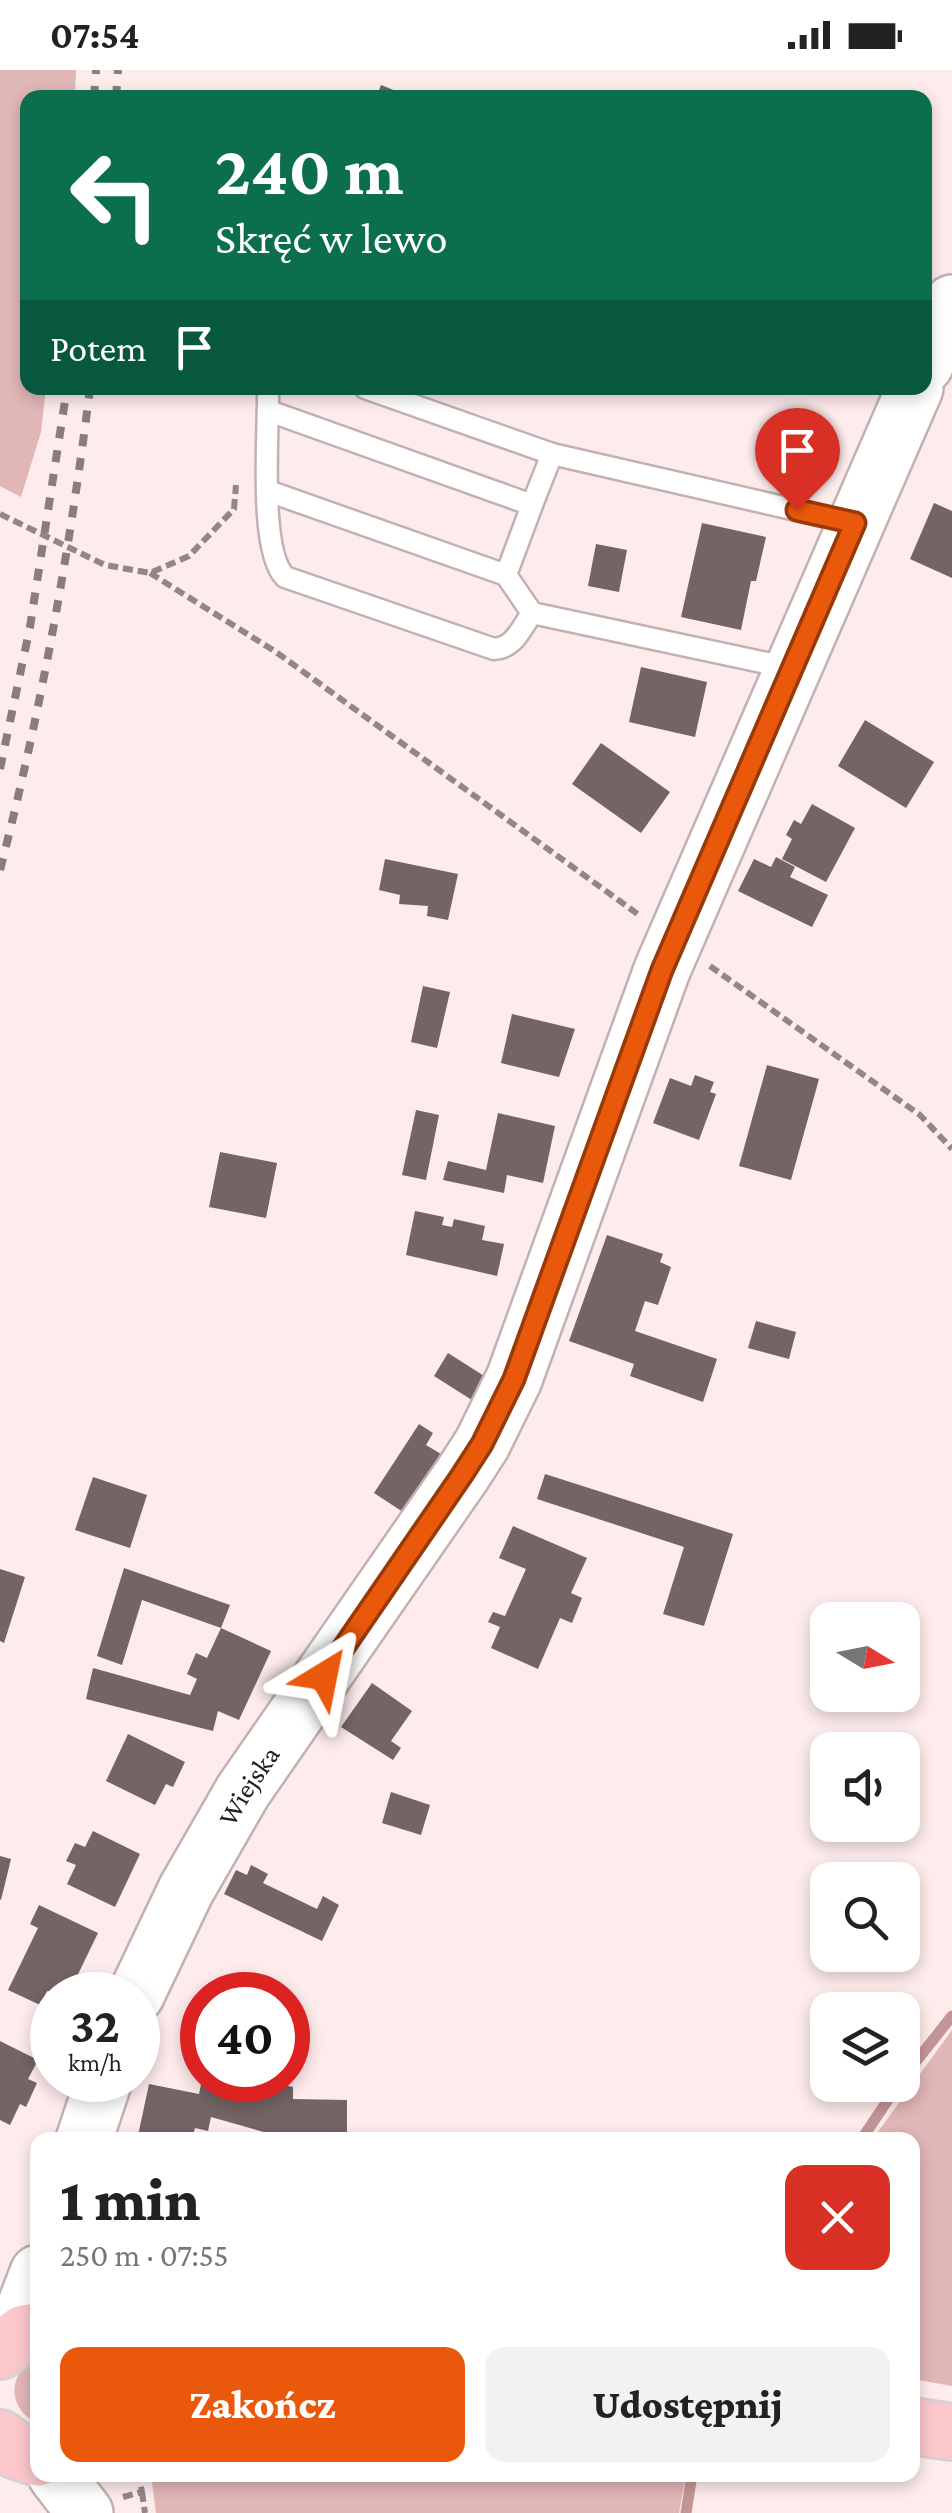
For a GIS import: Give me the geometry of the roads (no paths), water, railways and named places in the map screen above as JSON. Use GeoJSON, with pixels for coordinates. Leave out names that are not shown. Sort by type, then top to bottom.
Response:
{"type":"FeatureCollection","features":[{"type":"Feature","properties":{"kind":"main road"},"geometry":{"type":"LineString","coordinates":[[920,2427],[952,2432]]}},
{"type":"Feature","properties":{"kind":"main road"},"geometry":{"type":"LineString","coordinates":[[0,2439],[30,2455]]}},
{"type":"Feature","properties":{"kind":"street"},"geometry":{"type":"LineString","coordinates":[[932,349],[952,304]]}},
{"type":"Feature","properties":{"kind":"street","name":"Wiejska"},"geometry":{"type":"LineString","coordinates":[[147,1972],[186,1890],[243,1791],[423,1535],[482,1444],[514,1379],[662,970],[912,395]]}},
{"type":"Feature","properties":{"kind":"street"},"geometry":{"type":"LineString","coordinates":[[87,2132],[97,2102]]}},
{"type":"Feature","properties":{"kind":"street"},"geometry":{"type":"LineString","coordinates":[[16,2341],[30,2297]]}},
{"type":"Feature","properties":{"kind":"street"},"geometry":{"type":"LineString","coordinates":[[61,2482],[85,2513]]}},
{"type":"Feature","properties":{"kind":"lane"},"geometry":{"type":"LineString","coordinates":[[268,395],[271,549],[276,568],[284,577],[494,648],[504,648],[512,642],[532,613]]}},
{"type":"Feature","properties":{"kind":"lane"},"geometry":{"type":"LineString","coordinates":[[385,395],[552,454],[855,523]]}},
{"type":"Feature","properties":{"kind":"lane"},"geometry":{"type":"LineString","coordinates":[[268,411],[532,505]]}},
{"type":"Feature","properties":{"kind":"lane"},"geometry":{"type":"LineString","coordinates":[[506,575],[552,454]]}},
{"type":"Feature","properties":{"kind":"lane"},"geometry":{"type":"LineString","coordinates":[[268,491],[506,575],[532,613],[792,668]]}},
{"type":"Feature","properties":{"kind":"waterway"},"geometry":{"type":"LineString","coordinates":[[920,2056],[952,2016]]}},
{"type":"Feature","properties":{"kind":"waterway"},"geometry":{"type":"LineString","coordinates":[[866,2132],[887,2102]]}},
{"type":"Feature","properties":{"kind":"waterway"},"geometry":{"type":"LineString","coordinates":[[686,2513],[691,2482]]}},
{"type":"Feature","properties":{"kind":"railway"},"geometry":{"type":"LineString","coordinates":[[95,90],[96,70]]}},
{"type":"Feature","properties":{"kind":"railway"},"geometry":{"type":"LineString","coordinates":[[117,90],[118,70]]}},
{"type":"Feature","properties":{"kind":"railway"},"geometry":{"type":"LineString","coordinates":[[0,769],[30,627],[66,395]]}},
{"type":"Feature","properties":{"kind":"railway"},"geometry":{"type":"LineString","coordinates":[[0,870],[53,630],[89,395]]}}]}
